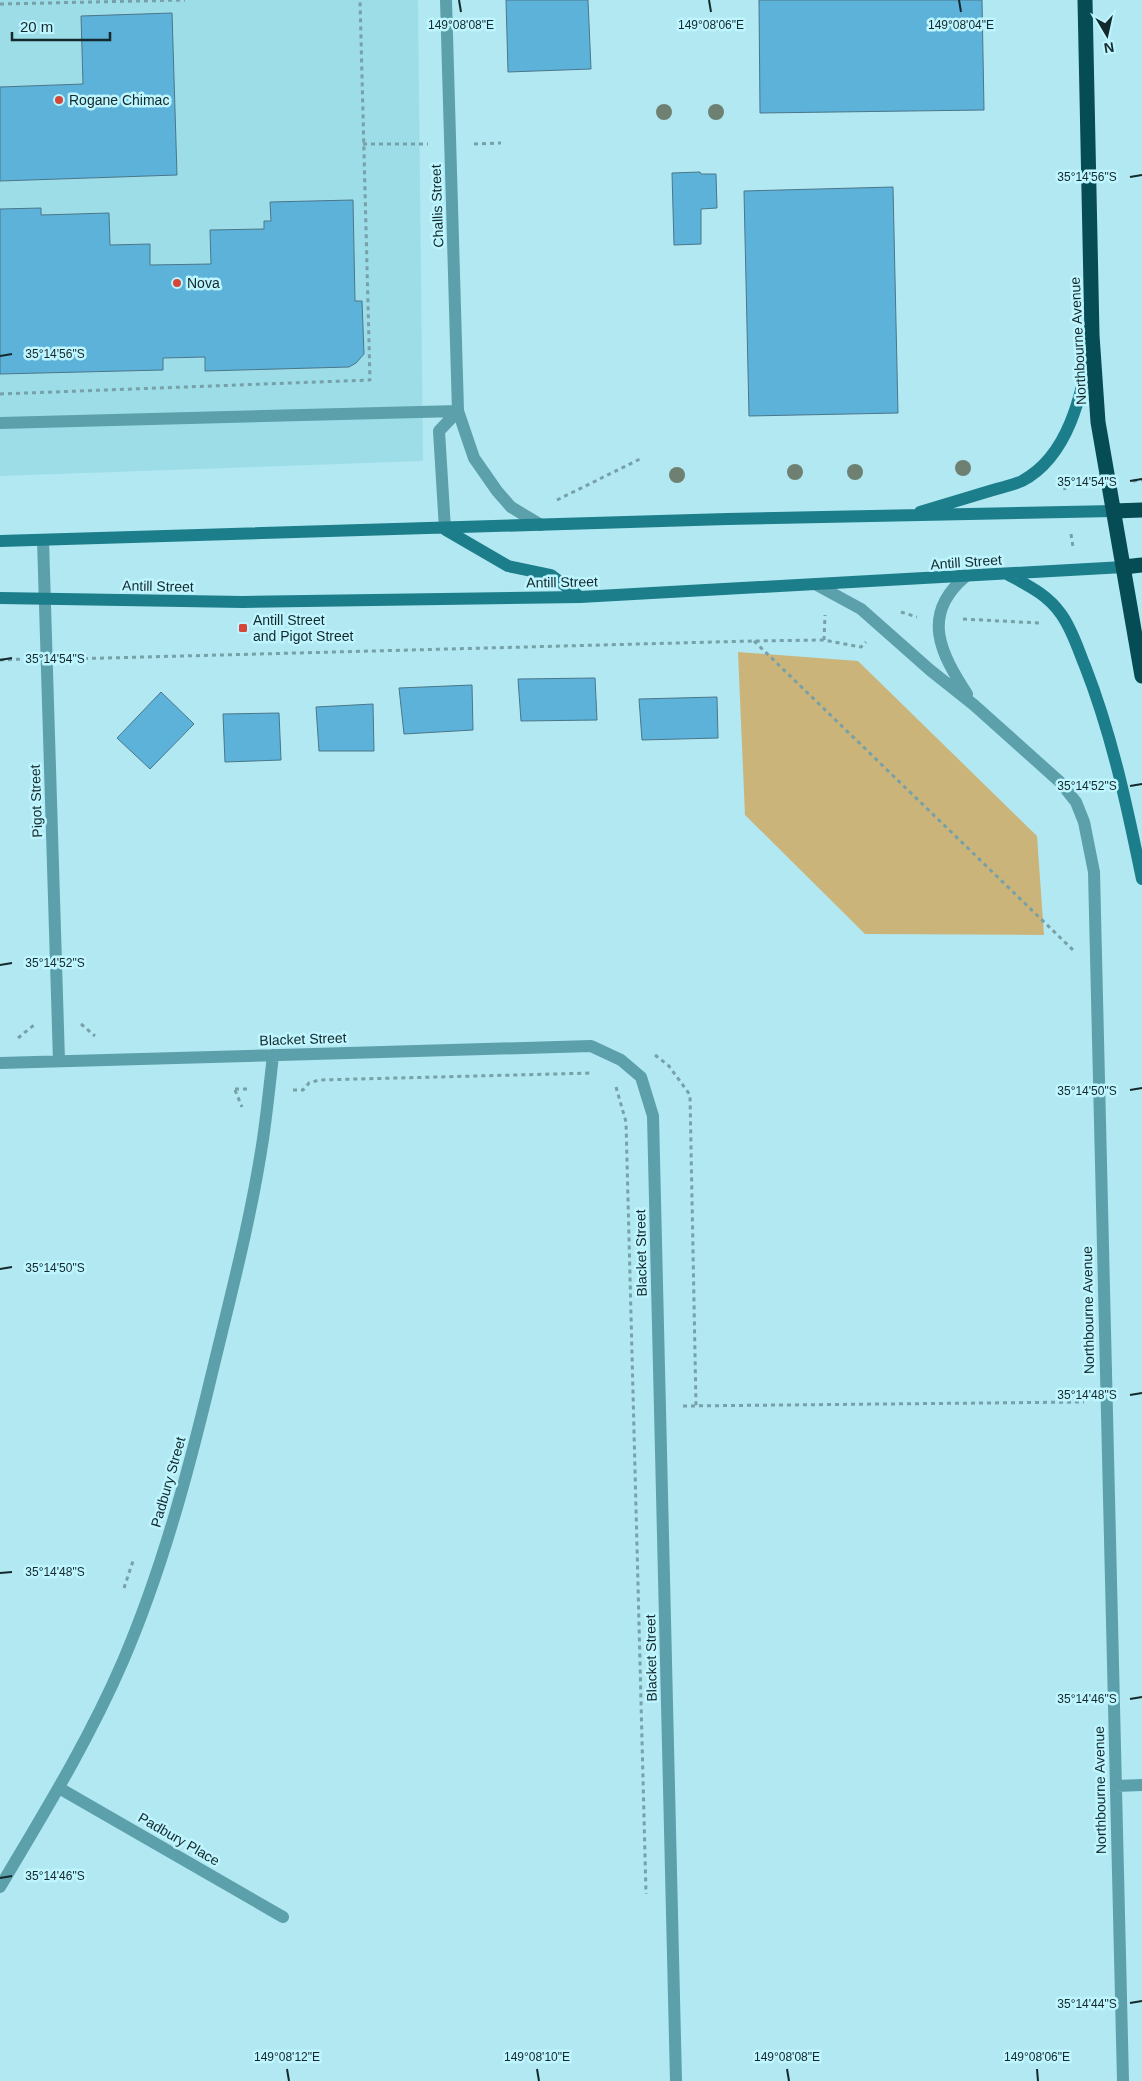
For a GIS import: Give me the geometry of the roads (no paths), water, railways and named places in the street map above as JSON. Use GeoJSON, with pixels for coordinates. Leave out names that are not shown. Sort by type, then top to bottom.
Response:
{"type":"FeatureCollection","features":[{"type":"Feature","properties":{"kind":"highway","name":"Northbourne Avenue"},"geometry":{"type":"LineString","coordinates":[[1085,0],[1092,335],[1098,422],[1142,676]]}},
{"type":"Feature","properties":{"kind":"highway"},"geometry":{"type":"LineString","coordinates":[[1114,512],[1142,510]]}},
{"type":"Feature","properties":{"kind":"highway"},"geometry":{"type":"LineString","coordinates":[[1124,567],[1142,566]]}},
{"type":"Feature","properties":{"kind":"main road"},"geometry":{"type":"LineString","coordinates":[[906,516],[1022,480],[1045,463],[1059,444],[1073,417],[1081,391],[1092,335]]}},
{"type":"Feature","properties":{"kind":"main road"},"geometry":{"type":"LineString","coordinates":[[0,541],[541,525],[1114,512]]}},
{"type":"Feature","properties":{"kind":"main road"},"geometry":{"type":"LineString","coordinates":[[445,529],[508,566],[551,575],[580,597]]}},
{"type":"Feature","properties":{"kind":"main road","name":"Antill Street"},"geometry":{"type":"LineString","coordinates":[[0,598],[242,602],[580,597],[1124,567]]}},
{"type":"Feature","properties":{"kind":"main road"},"geometry":{"type":"LineString","coordinates":[[1006,574],[1040,592],[1061,614],[1076,643],[1113,747],[1142,879]]}},
{"type":"Feature","properties":{"kind":"street","name":"Challis Street"},"geometry":{"type":"LineString","coordinates":[[446,0],[458,411],[474,458],[497,491],[510,507],[541,525]]}},
{"type":"Feature","properties":{"kind":"street"},"geometry":{"type":"LineString","coordinates":[[0,423],[458,411]]}},
{"type":"Feature","properties":{"kind":"street"},"geometry":{"type":"LineString","coordinates":[[445,529],[439,430],[458,411]]}},
{"type":"Feature","properties":{"kind":"street","name":"Pigot Street"},"geometry":{"type":"LineString","coordinates":[[43,540],[59,1061]]}},
{"type":"Feature","properties":{"kind":"street","name":"Northbourne Avenue"},"geometry":{"type":"LineString","coordinates":[[965,577],[953,587],[946,598],[940,618],[938,635],[941,649],[974,705]]}},
{"type":"Feature","properties":{"kind":"street","name":"Northbourne Avenue"},"geometry":{"type":"LineString","coordinates":[[817,585],[861,609],[930,670],[974,705],[1060,782],[1076,802],[1084,822],[1094,872],[1123,2081]]}},
{"type":"Feature","properties":{"kind":"street","name":"Blacket Street"},"geometry":{"type":"LineString","coordinates":[[0,1063],[591,1046],[621,1060],[641,1077],[653,1116],[676,2081]]}},
{"type":"Feature","properties":{"kind":"street","name":"Padbury Street"},"geometry":{"type":"LineString","coordinates":[[0,1887],[59,1788],[123,1661],[147,1600],[193,1452],[242,1250],[263,1140],[273,1055]]}},
{"type":"Feature","properties":{"kind":"street"},"geometry":{"type":"LineString","coordinates":[[1116,1786],[1142,1785]]}},
{"type":"Feature","properties":{"kind":"street","name":"Padbury Place"},"geometry":{"type":"LineString","coordinates":[[59,1788],[284,1917]]}},
{"type":"Feature","properties":{"kind":"place","name":"Rogane Chimac"},"geometry":{"type":"Point","coordinates":[59,100]}},
{"type":"Feature","properties":{"kind":"place","name":"Nova"},"geometry":{"type":"Point","coordinates":[177,283]}},
{"type":"Feature","properties":{"kind":"place","name":"Antill Street and Pigot Street"},"geometry":{"type":"Point","coordinates":[243,628]}}]}
